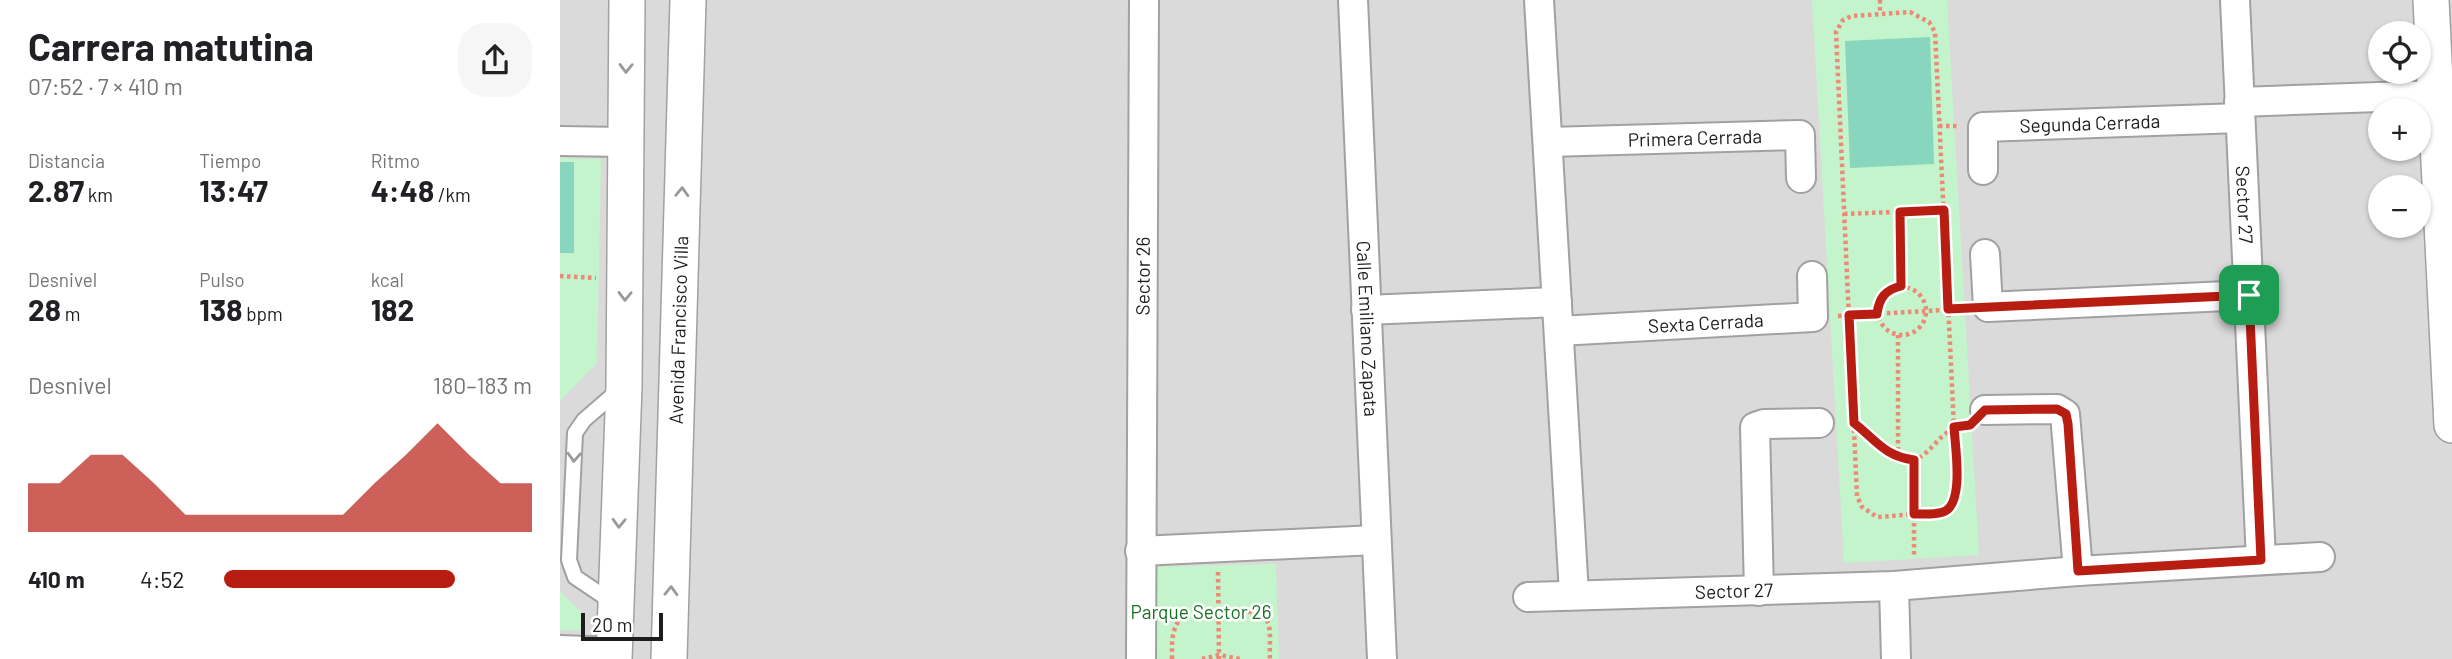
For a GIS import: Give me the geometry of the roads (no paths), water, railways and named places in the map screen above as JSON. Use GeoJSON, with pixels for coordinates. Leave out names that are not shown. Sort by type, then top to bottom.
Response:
{"type":"FeatureCollection","features":[{"type":"Feature","properties":{"kind":"street"},"geometry":{"type":"LineString","coordinates":[[560,650],[614,655],[624,386],[627,0]]}},
{"type":"Feature","properties":{"kind":"street","name":"Avenida Francisco Villa"},"geometry":{"type":"LineString","coordinates":[[669,659],[688,0]]}},
{"type":"Feature","properties":{"kind":"street","name":"Sector 26"},"geometry":{"type":"LineString","coordinates":[[1141,659],[1144,0]]}},
{"type":"Feature","properties":{"kind":"street","name":"Calle Emiliano Zapata"},"geometry":{"type":"LineString","coordinates":[[1353,0],[1382,659]]}},
{"type":"Feature","properties":{"kind":"street"},"geometry":{"type":"LineString","coordinates":[[1539,0],[1574,594]]}},
{"type":"Feature","properties":{"kind":"street","name":"Sector 27"},"geometry":{"type":"LineString","coordinates":[[2235,0],[2261,560]]}},
{"type":"Feature","properties":{"kind":"street"},"geometry":{"type":"LineString","coordinates":[[2431,0],[2452,425]]}},
{"type":"Feature","properties":{"kind":"street"},"geometry":{"type":"LineString","coordinates":[[2240,110],[2436,95]]}},
{"type":"Feature","properties":{"kind":"street","name":"Segunda Cerrada"},"geometry":{"type":"LineString","coordinates":[[1983,170],[1983,127],[2240,110]]}},
{"type":"Feature","properties":{"kind":"street","name":"Primera Cerrada"},"geometry":{"type":"LineString","coordinates":[[1548,142],[1800,135],[1801,178]]}},
{"type":"Feature","properties":{"kind":"street"},"geometry":{"type":"LineString","coordinates":[[560,141],[625,142]]}},
{"type":"Feature","properties":{"kind":"street"},"geometry":{"type":"LineString","coordinates":[[1985,254],[1988,307],[2249,295]]}},
{"type":"Feature","properties":{"kind":"street","name":"Sexta Cerrada"},"geometry":{"type":"LineString","coordinates":[[1559,331],[1813,317],[1812,276]]}},
{"type":"Feature","properties":{"kind":"street"},"geometry":{"type":"LineString","coordinates":[[1366,310],[1557,302]]}},
{"type":"Feature","properties":{"kind":"street"},"geometry":{"type":"LineString","coordinates":[[1985,410],[2057,409],[2066,414],[2078,571]]}},
{"type":"Feature","properties":{"kind":"street"},"geometry":{"type":"LineString","coordinates":[[1759,591],[1755,427],[1764,424],[1819,423]]}},
{"type":"Feature","properties":{"kind":"street"},"geometry":{"type":"LineString","coordinates":[[1140,551],[1376,540]]}},
{"type":"Feature","properties":{"kind":"street","name":"Sector 27"},"geometry":{"type":"LineString","coordinates":[[1528,597],[1904,585],[2078,571],[2320,557]]}},
{"type":"Feature","properties":{"kind":"street"},"geometry":{"type":"LineString","coordinates":[[1896,659],[1904,585]]}},
{"type":"Feature","properties":{"kind":"lane"},"geometry":{"type":"LineString","coordinates":[[616,605],[575,577],[569,560],[575,433],[584,421],[624,386]]}},
{"type":"Feature","properties":{"kind":"park label","name":"Parque Sector 26"},"geometry":{"type":"Point","coordinates":[1201,612]}}]}
